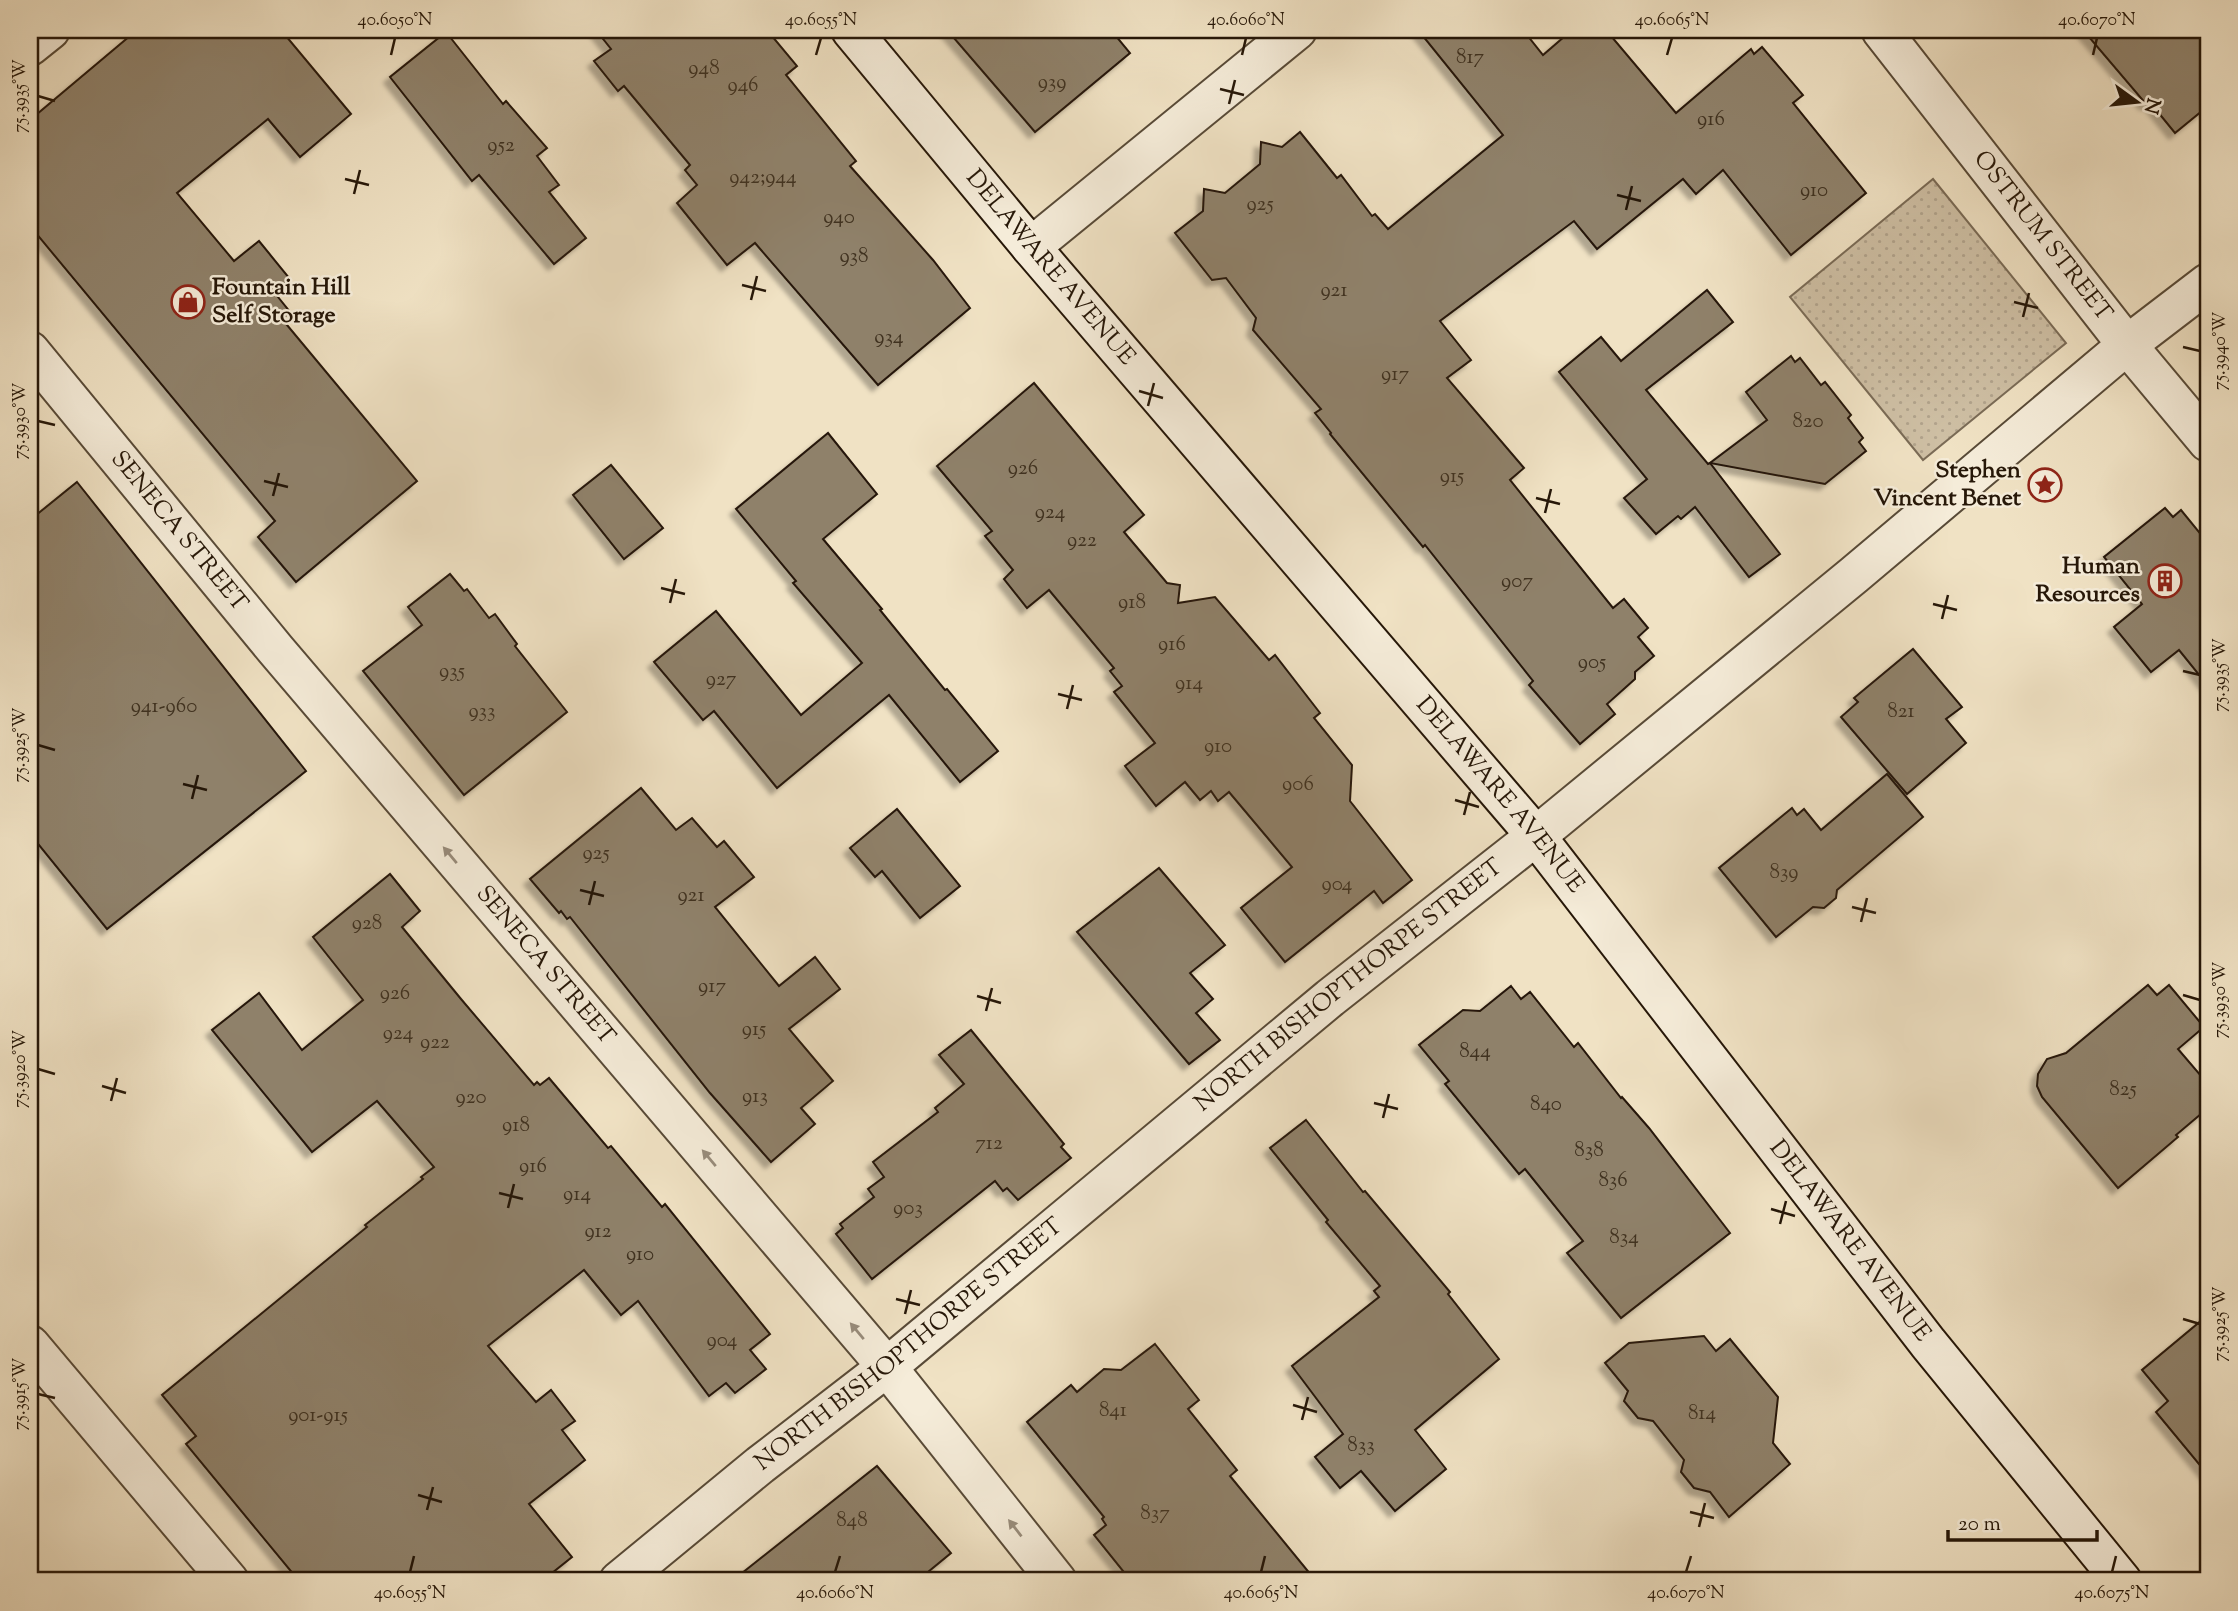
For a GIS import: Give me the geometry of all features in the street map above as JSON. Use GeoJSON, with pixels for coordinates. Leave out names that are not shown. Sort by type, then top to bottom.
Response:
{"type":"FeatureCollection","features":[{"type":"Feature","properties":{"kind":"street"},"geometry":{"type":"LineString","coordinates":[[30,46],[50,30]]}},
{"type":"Feature","properties":{"kind":"street","name":"DELAWARE AVENUE"},"geometry":{"type":"LineString","coordinates":[[851,30],[1031,247],[1536,835],[1928,1343],[2122,1581]]}},
{"type":"Feature","properties":{"kind":"street"},"geometry":{"type":"LineString","coordinates":[[1031,247],[1297,30]]}},
{"type":"Feature","properties":{"kind":"street","name":"OSTRUM STREET"},"geometry":{"type":"LineString","coordinates":[[1881,30],[2127,345],[2208,442]]}},
{"type":"Feature","properties":{"kind":"street","name":"NORTH BISHOPTHORPE STREET"},"geometry":{"type":"LineString","coordinates":[[619,1581],[760,1465],[887,1367],[1299,1023],[1536,835],[1865,566],[2127,345],[2208,283]]}},
{"type":"Feature","properties":{"kind":"street","name":"SENECA STREET"},"geometry":{"type":"LineString","coordinates":[[30,351],[276,650],[887,1367],[1057,1581]]}},
{"type":"Feature","properties":{"kind":"street"},"geometry":{"type":"LineString","coordinates":[[30,1345],[229,1581]]}},
{"type":"Feature","properties":{"kind":"shaded area"},"geometry":{"type":"Polygon","coordinates":[[[1933,179],[2066,343],[1923,460],[1790,297],[1933,179]]]}},
{"type":"Feature","properties":{"kind":"building","name":"Fountain Hill Self Storage"},"geometry":{"type":"Polygon","coordinates":[[[137,30],[281,30],[351,114],[300,157],[268,119],[177,193],[234,261],[259,241],[290,279],[274,292],[290,312],[282,319],[417,481],[296,582],[258,537],[275,521],[30,226],[30,120],[137,30]]]}},
{"type":"Feature","properties":{"kind":"building"},"geometry":{"type":"Polygon","coordinates":[[[596,30],[767,30],[797,66],[786,75],[856,161],[850,166],[933,260],[970,308],[878,385],[755,243],[727,265],[677,203],[697,185],[685,170],[690,165],[624,86],[618,91],[594,61],[611,49],[596,30]]]}},
{"type":"Feature","properties":{"kind":"building"},"geometry":{"type":"Polygon","coordinates":[[[947,30],[1111,30],[1130,53],[1035,132],[947,30]]]}},
{"type":"Feature","properties":{"kind":"building"},"geometry":{"type":"Polygon","coordinates":[[[1418,30],[1523,30],[1543,55],[1572,30],[1606,30],[1676,113],[1751,49],[1754,54],[1762,47],[1803,95],[1793,103],[1866,193],[1791,255],[1723,170],[1696,194],[1683,179],[1597,249],[1574,221],[1440,321],[1471,360],[1447,378],[1524,468],[1510,480],[1613,608],[1624,599],[1648,628],[1638,637],[1654,656],[1635,672],[1635,679],[1607,704],[1615,714],[1580,744],[1529,685],[1533,681],[1425,545],[1423,547],[1330,434],[1315,413],[1321,409],[1253,330],[1256,318],[1226,278],[1212,280],[1175,233],[1203,211],[1204,189],[1225,193],[1260,164],[1261,142],[1282,147],[1300,132],[1337,178],[1341,175],[1372,216],[1375,214],[1388,229],[1503,135],[1418,30]]]}},
{"type":"Feature","properties":{"kind":"building"},"geometry":{"type":"Polygon","coordinates":[[[2083,30],[2208,30],[2208,106],[2175,133],[2149,101],[2146,104],[2083,30]]]}},
{"type":"Feature","properties":{"kind":"building"},"geometry":{"type":"Polygon","coordinates":[[[446,32],[503,104],[506,101],[547,148],[537,156],[559,185],[549,192],[586,238],[554,264],[479,175],[472,181],[390,77],[446,32]]]}},
{"type":"Feature","properties":{"kind":"building"},"geometry":{"type":"Polygon","coordinates":[[[1707,290],[1733,322],[1646,390],[1708,464],[1710,463],[1780,554],[1749,577],[1695,507],[1681,519],[1678,516],[1656,534],[1624,498],[1647,479],[1559,372],[1601,337],[1621,361],[1707,290]]]}},
{"type":"Feature","properties":{"kind":"building"},"geometry":{"type":"Polygon","coordinates":[[[1791,356],[1795,362],[1800,358],[1821,385],[1825,382],[1851,415],[1848,418],[1863,438],[1859,442],[1866,451],[1825,484],[1710,463],[1767,420],[1746,392],[1791,356]]]}},
{"type":"Feature","properties":{"kind":"building"},"geometry":{"type":"Polygon","coordinates":[[[1034,383],[1144,515],[1124,532],[1167,583],[1180,585],[1178,603],[1215,597],[1269,660],[1275,655],[1320,713],[1314,718],[1352,765],[1350,801],[1412,880],[1383,903],[1374,891],[1285,962],[1241,908],[1292,867],[1229,792],[1218,801],[1211,791],[1200,800],[1185,782],[1156,806],[1125,766],[1155,743],[1114,692],[1122,686],[1110,671],[1114,668],[1049,590],[1027,608],[1004,579],[1013,570],[985,536],[992,531],[937,466],[1034,383]]]}},
{"type":"Feature","properties":{"kind":"building"},"geometry":{"type":"Polygon","coordinates":[[[828,433],[877,494],[823,539],[998,751],[960,782],[889,695],[777,788],[714,711],[703,720],[654,662],[716,611],[801,715],[862,663],[793,583],[796,581],[736,509],[828,433]]]}},
{"type":"Feature","properties":{"kind":"building"},"geometry":{"type":"Polygon","coordinates":[[[611,465],[663,528],[624,559],[573,495],[611,465]]]}},
{"type":"Feature","properties":{"kind":"building"},"geometry":{"type":"Polygon","coordinates":[[[77,482],[306,771],[107,929],[30,834],[30,520],[77,482]]]}},
{"type":"Feature","properties":{"kind":"building","name":"Human Resources"},"geometry":{"type":"Polygon","coordinates":[[[2165,508],[2173,517],[2181,510],[2208,543],[2208,686],[2179,650],[2151,672],[2114,627],[2142,604],[2104,557],[2165,508]]]}},
{"type":"Feature","properties":{"kind":"building"},"geometry":{"type":"Polygon","coordinates":[[[450,574],[464,591],[467,589],[489,618],[495,614],[517,644],[515,646],[567,712],[464,795],[363,671],[422,625],[408,607],[450,574]]]}},
{"type":"Feature","properties":{"kind":"building"},"geometry":{"type":"Polygon","coordinates":[[[1913,649],[1962,707],[1946,719],[1966,743],[1907,794],[1841,717],[1858,702],[1854,698],[1913,649]]]}},
{"type":"Feature","properties":{"kind":"building"},"geometry":{"type":"Polygon","coordinates":[[[1887,774],[1923,817],[1837,890],[1836,898],[1824,908],[1813,907],[1776,937],[1719,868],[1792,808],[1797,815],[1804,809],[1821,830],[1887,774]]]}},
{"type":"Feature","properties":{"kind":"building"},"geometry":{"type":"Polygon","coordinates":[[[641,788],[676,830],[692,818],[717,847],[724,841],[754,877],[715,907],[779,986],[815,957],[840,989],[789,1029],[833,1081],[801,1108],[815,1124],[771,1162],[710,1093],[570,917],[567,919],[561,911],[559,913],[530,879],[641,788]]]}},
{"type":"Feature","properties":{"kind":"building"},"geometry":{"type":"Polygon","coordinates":[[[897,809],[960,886],[920,918],[882,871],[875,877],[850,848],[897,809]]]}},
{"type":"Feature","properties":{"kind":"building"},"geometry":{"type":"Polygon","coordinates":[[[1159,868],[1225,945],[1190,973],[1213,999],[1196,1013],[1220,1040],[1189,1064],[1077,932],[1159,868]]]}},
{"type":"Feature","properties":{"kind":"building"},"geometry":{"type":"Polygon","coordinates":[[[390,874],[420,911],[402,927],[461,999],[534,1085],[537,1082],[540,1085],[549,1078],[662,1207],[665,1204],[770,1334],[750,1350],[766,1369],[735,1393],[726,1383],[709,1396],[638,1301],[621,1315],[584,1270],[488,1346],[536,1402],[551,1390],[575,1421],[562,1430],[585,1460],[529,1504],[572,1557],[542,1581],[299,1581],[186,1444],[196,1436],[162,1395],[367,1227],[365,1225],[423,1179],[421,1177],[434,1167],[377,1101],[312,1152],[212,1030],[259,993],[302,1050],[363,1000],[313,937],[390,874]]]}},
{"type":"Feature","properties":{"kind":"building"},"geometry":{"type":"Polygon","coordinates":[[[2148,985],[2157,995],[2169,985],[2204,1027],[2178,1049],[2208,1084],[2208,1108],[2118,1188],[2042,1097],[2037,1086],[2038,1074],[2047,1059],[2066,1053],[2148,985]]]}},
{"type":"Feature","properties":{"kind":"building"},"geometry":{"type":"Polygon","coordinates":[[[1511,986],[1521,999],[1530,992],[1574,1047],[1578,1043],[1621,1098],[1649,1128],[1730,1233],[1621,1318],[1567,1253],[1583,1241],[1525,1169],[1519,1174],[1445,1084],[1449,1081],[1419,1045],[1463,1010],[1480,1011],[1511,986]]]}},
{"type":"Feature","properties":{"kind":"building"},"geometry":{"type":"Polygon","coordinates":[[[971,1030],[1064,1144],[1061,1147],[1071,1158],[1018,1200],[1007,1188],[1003,1191],[995,1181],[872,1279],[836,1234],[843,1228],[840,1224],[874,1197],[868,1189],[884,1177],[873,1162],[938,1112],[935,1108],[964,1084],[939,1055],[971,1030]]]}},
{"type":"Feature","properties":{"kind":"building"},"geometry":{"type":"Polygon","coordinates":[[[1306,1120],[1363,1192],[1365,1191],[1450,1292],[1448,1294],[1499,1359],[1415,1430],[1446,1469],[1395,1511],[1361,1471],[1340,1488],[1315,1457],[1343,1434],[1292,1366],[1379,1297],[1374,1291],[1380,1286],[1326,1222],[1328,1220],[1270,1148],[1306,1120]]]}},
{"type":"Feature","properties":{"kind":"building"},"geometry":{"type":"Polygon","coordinates":[[[2208,1315],[2208,1475],[2156,1412],[2168,1401],[2142,1370],[2208,1315]]]}},
{"type":"Feature","properties":{"kind":"building"},"geometry":{"type":"Polygon","coordinates":[[[1704,1336],[1716,1351],[1730,1339],[1778,1397],[1773,1443],[1790,1464],[1729,1517],[1710,1492],[1694,1488],[1681,1472],[1684,1460],[1653,1421],[1638,1418],[1624,1401],[1628,1391],[1605,1363],[1629,1343],[1704,1336]]]}},
{"type":"Feature","properties":{"kind":"building"},"geometry":{"type":"Polygon","coordinates":[[[1155,1344],[1199,1400],[1188,1409],[1237,1470],[1230,1476],[1316,1581],[1131,1581],[1094,1535],[1106,1525],[1102,1519],[1104,1517],[1027,1422],[1071,1385],[1077,1392],[1104,1369],[1121,1370],[1155,1344]]]}},
{"type":"Feature","properties":{"kind":"building"},"geometry":{"type":"Polygon","coordinates":[[[877,1466],[951,1553],[917,1581],[732,1581],[877,1466]]]}},
{"type":"Feature","properties":{"kind":"place","name":"Fountain Hill Self Storage"},"geometry":{"type":"Point","coordinates":[188,302]}},
{"type":"Feature","properties":{"kind":"place","name":"Stephen Vincent Benet"},"geometry":{"type":"Point","coordinates":[2045,485]}},
{"type":"Feature","properties":{"kind":"place","name":"Human Resources"},"geometry":{"type":"Point","coordinates":[2165,581]}}]}
